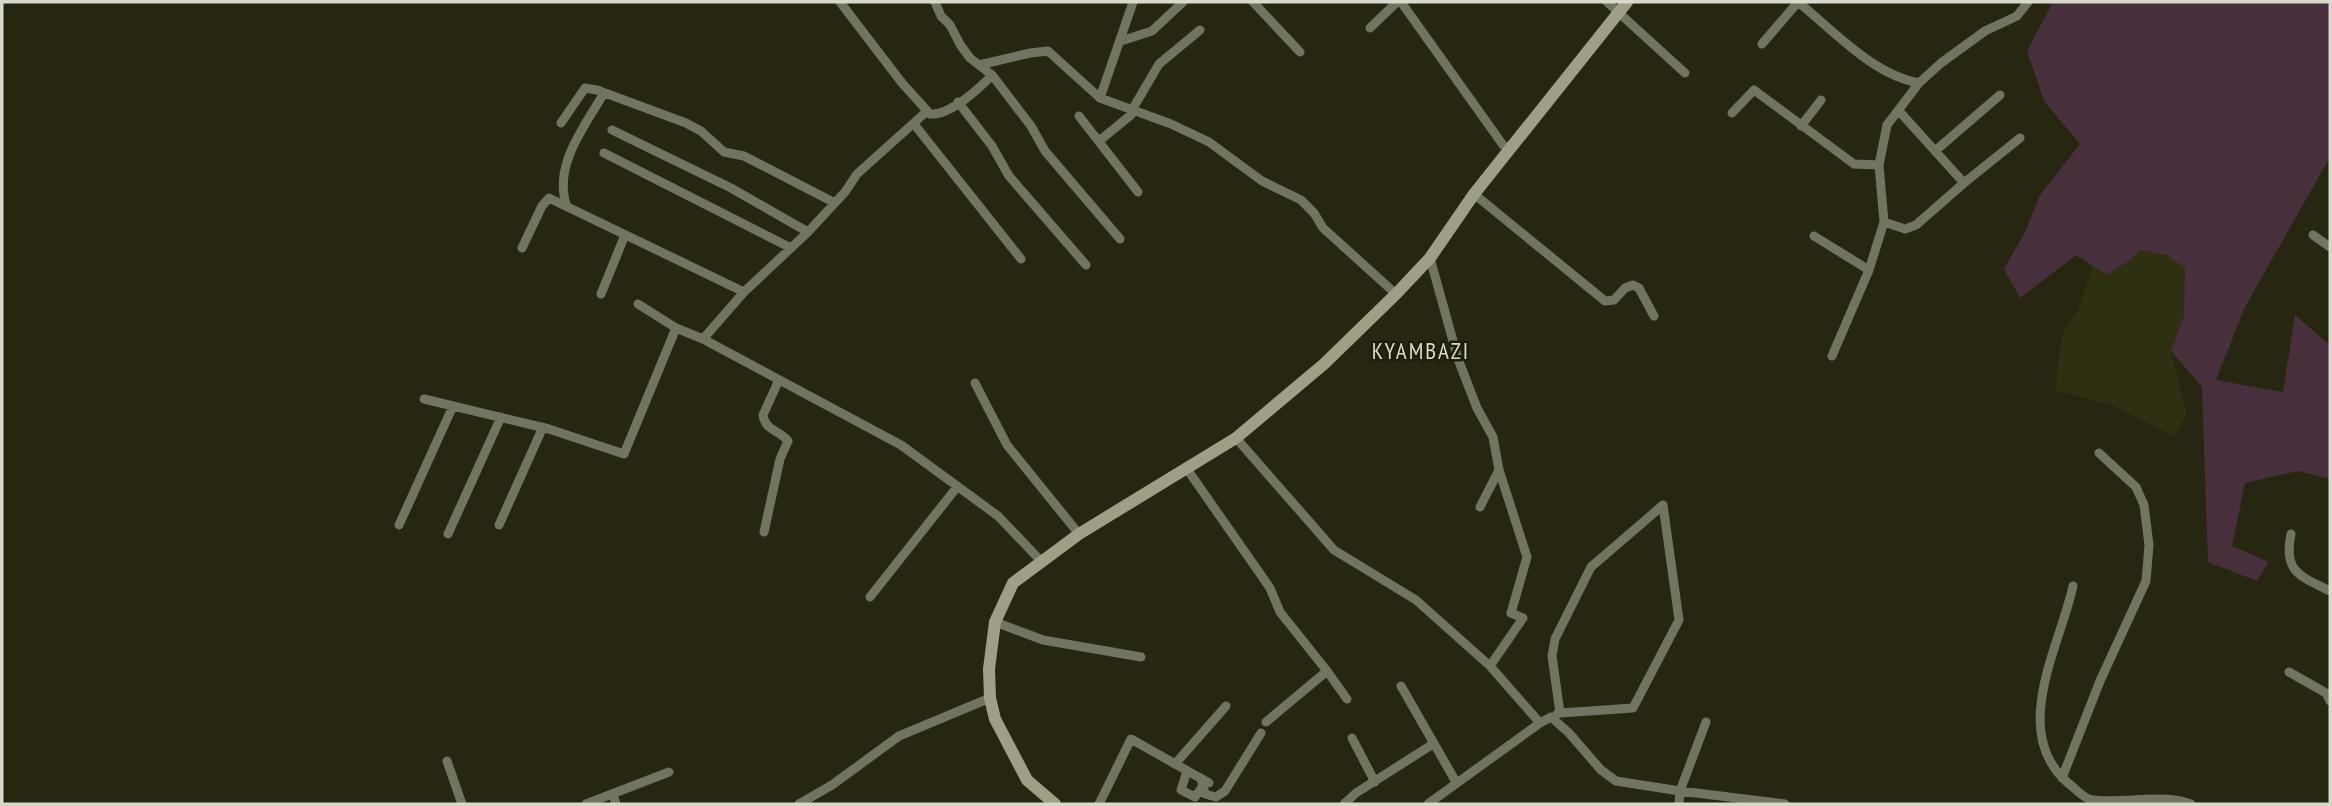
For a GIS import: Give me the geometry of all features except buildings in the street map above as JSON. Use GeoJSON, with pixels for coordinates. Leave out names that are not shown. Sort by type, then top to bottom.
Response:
{"type":"FeatureCollection","features":[{"type":"Feature","properties":{"kind":"street"},"geometry":{"type":"LineString","coordinates":[[840,2],[926,112],[940,113],[977,91],[992,75]]}},
{"type":"Feature","properties":{"kind":"street"},"geometry":{"type":"LineString","coordinates":[[850,14],[851,2]]}},
{"type":"Feature","properties":{"kind":"street"},"geometry":{"type":"LineString","coordinates":[[935,2],[961,46],[992,75],[1031,126],[1045,151],[1121,239]]}},
{"type":"Feature","properties":{"kind":"street"},"geometry":{"type":"LineString","coordinates":[[1100,98],[1133,2]]}},
{"type":"Feature","properties":{"kind":"street"},"geometry":{"type":"LineString","coordinates":[[1121,41],[1152,31],[1183,2]]}},
{"type":"Feature","properties":{"kind":"street"},"geometry":{"type":"LineString","coordinates":[[1253,2],[1300,52]]}},
{"type":"Feature","properties":{"kind":"street"},"geometry":{"type":"LineString","coordinates":[[1370,29],[1399,2],[1503,145],[1511,148]]}},
{"type":"Feature","properties":{"kind":"street"},"geometry":{"type":"LineString","coordinates":[[1607,2],[1685,73]]}},
{"type":"Feature","properties":{"kind":"street"},"geometry":{"type":"LineString","coordinates":[[1055,804],[1027,780],[995,719],[989,698],[989,669],[995,622],[1013,583],[1079,534],[1236,438],[1324,364],[1430,258],[1474,194],[1627,2]]}},
{"type":"Feature","properties":{"kind":"street"},"geometry":{"type":"LineString","coordinates":[[1762,44],[1798,2],[1882,70],[1902,80],[1919,83]]}},
{"type":"Feature","properties":{"kind":"street"},"geometry":{"type":"LineString","coordinates":[[1832,356],[1869,270],[1884,222],[1879,165],[1888,125],[1919,83],[1941,63],[1985,32],[2017,16],[2028,2]]}},
{"type":"Feature","properties":{"kind":"street"},"geometry":{"type":"LineString","coordinates":[[1099,141],[1131,115],[1159,64],[1200,30]]}},
{"type":"Feature","properties":{"kind":"street"},"geometry":{"type":"LineString","coordinates":[[979,65],[1048,51],[1100,98],[1209,142],[1262,181],[1301,200],[1314,213],[1323,228],[1396,294]]}},
{"type":"Feature","properties":{"kind":"street"},"geometry":{"type":"LineString","coordinates":[[561,123],[585,88],[604,93],[686,123],[701,131],[724,152],[744,156],[835,203]]}},
{"type":"Feature","properties":{"kind":"street"},"geometry":{"type":"LineString","coordinates":[[1732,113],[1754,90],[1854,164],[1879,165]]}},
{"type":"Feature","properties":{"kind":"street"},"geometry":{"type":"LineString","coordinates":[[567,207],[562,193],[568,155],[604,93]]}},
{"type":"Feature","properties":{"kind":"street"},"geometry":{"type":"LineString","coordinates":[[1935,151],[2000,95]]}},
{"type":"Feature","properties":{"kind":"street"},"geometry":{"type":"LineString","coordinates":[[1801,126],[1821,100]]}},
{"type":"Feature","properties":{"kind":"street"},"geometry":{"type":"LineString","coordinates":[[958,102],[992,146],[1009,176],[1086,265]]}},
{"type":"Feature","properties":{"kind":"street"},"geometry":{"type":"LineString","coordinates":[[1899,111],[1964,183]]}},
{"type":"Feature","properties":{"kind":"street"},"geometry":{"type":"LineString","coordinates":[[703,339],[744,292],[808,232],[857,174],[926,112]]}},
{"type":"Feature","properties":{"kind":"street"},"geometry":{"type":"LineString","coordinates":[[1079,116],[1138,191]]}},
{"type":"Feature","properties":{"kind":"street"},"geometry":{"type":"LineString","coordinates":[[914,124],[1021,259]]}},
{"type":"Feature","properties":{"kind":"street"},"geometry":{"type":"LineString","coordinates":[[612,130],[731,188],[808,232]]}},
{"type":"Feature","properties":{"kind":"street"},"geometry":{"type":"LineString","coordinates":[[1884,222],[1905,229],[1916,225],[2020,138]]}},
{"type":"Feature","properties":{"kind":"street"},"geometry":{"type":"LineString","coordinates":[[604,153],[791,248]]}},
{"type":"Feature","properties":{"kind":"street"},"geometry":{"type":"LineString","coordinates":[[1474,194],[1605,301],[1614,300],[1625,288],[1633,285],[1639,288],[1654,316]]}},
{"type":"Feature","properties":{"kind":"street"},"geometry":{"type":"LineString","coordinates":[[522,248],[542,206],[549,198],[744,292]]}},
{"type":"Feature","properties":{"kind":"street"},"geometry":{"type":"LineString","coordinates":[[601,294],[625,235]]}},
{"type":"Feature","properties":{"kind":"street"},"geometry":{"type":"LineString","coordinates":[[2313,235],[2330,247]]}},
{"type":"Feature","properties":{"kind":"street"},"geometry":{"type":"LineString","coordinates":[[1814,236],[1869,270]]}},
{"type":"Feature","properties":{"kind":"street"},"geometry":{"type":"LineString","coordinates":[[1430,258],[1458,359],[1477,408],[1493,437],[1499,470],[1527,557],[1511,613],[1523,618],[1490,666]]}},
{"type":"Feature","properties":{"kind":"street"},"geometry":{"type":"LineString","coordinates":[[638,304],[676,328],[703,339],[901,445],[998,516],[1041,561]]}},
{"type":"Feature","properties":{"kind":"street"},"geometry":{"type":"LineString","coordinates":[[424,399],[543,427],[624,454],[676,328]]}},
{"type":"Feature","properties":{"kind":"street"},"geometry":{"type":"LineString","coordinates":[[764,532],[780,459],[788,441],[766,425],[763,415],[779,380]]}},
{"type":"Feature","properties":{"kind":"street"},"geometry":{"type":"LineString","coordinates":[[975,383],[1007,445],[1079,534]]}},
{"type":"Feature","properties":{"kind":"street"},"geometry":{"type":"LineString","coordinates":[[399,525],[453,406]]}},
{"type":"Feature","properties":{"kind":"street"},"geometry":{"type":"LineString","coordinates":[[449,534],[501,417]]}},
{"type":"Feature","properties":{"kind":"street"},"geometry":{"type":"LineString","coordinates":[[499,525],[543,427]]}},
{"type":"Feature","properties":{"kind":"street"},"geometry":{"type":"LineString","coordinates":[[1236,438],[1334,550],[1416,600],[1490,666],[1539,723]]}},
{"type":"Feature","properties":{"kind":"street"},"geometry":{"type":"LineString","coordinates":[[2062,778],[2099,681],[2146,581],[2149,545],[2144,505],[2136,487],[2099,453]]}},
{"type":"Feature","properties":{"kind":"street"},"geometry":{"type":"LineString","coordinates":[[1187,469],[1270,588],[1280,611],[1347,699]]}},
{"type":"Feature","properties":{"kind":"street"},"geometry":{"type":"LineString","coordinates":[[1480,508],[1499,470]]}},
{"type":"Feature","properties":{"kind":"street"},"geometry":{"type":"LineString","coordinates":[[870,597],[957,487]]}},
{"type":"Feature","properties":{"kind":"street"},"geometry":{"type":"LineString","coordinates":[[1428,804],[1539,723],[1556,715],[1633,708],[1679,620],[1663,505],[1591,567],[1555,639],[1552,656],[1556,715],[1601,770],[1616,781],[1785,804]]}},
{"type":"Feature","properties":{"kind":"street"},"geometry":{"type":"LineString","coordinates":[[2291,534],[2288,559],[2291,567],[2330,591]]}},
{"type":"Feature","properties":{"kind":"street"},"geometry":{"type":"LineString","coordinates":[[2073,586],[2047,670],[2041,714],[2044,748],[2048,759],[2062,778],[2090,800],[2107,802],[2173,799],[2191,804]]}},
{"type":"Feature","properties":{"kind":"street"},"geometry":{"type":"LineString","coordinates":[[995,622],[1042,640],[1141,657]]}},
{"type":"Feature","properties":{"kind":"street"},"geometry":{"type":"LineString","coordinates":[[1266,722],[1327,671]]}},
{"type":"Feature","properties":{"kind":"street"},"geometry":{"type":"LineString","coordinates":[[2289,673],[2326,692],[2330,701]]}},
{"type":"Feature","properties":{"kind":"street"},"geometry":{"type":"LineString","coordinates":[[1401,686],[1456,782]]}},
{"type":"Feature","properties":{"kind":"street"},"geometry":{"type":"LineString","coordinates":[[799,804],[832,785],[899,736],[989,698]]}},
{"type":"Feature","properties":{"kind":"street"},"geometry":{"type":"LineString","coordinates":[[1175,764],[1226,706]]}},
{"type":"Feature","properties":{"kind":"street"},"geometry":{"type":"LineString","coordinates":[[1678,804],[1680,791],[1706,722]]}},
{"type":"Feature","properties":{"kind":"street"},"geometry":{"type":"LineString","coordinates":[[1205,781],[1205,794],[1216,797],[1225,791],[1261,733]]}},
{"type":"Feature","properties":{"kind":"street"},"geometry":{"type":"LineString","coordinates":[[1352,738],[1375,782]]}},
{"type":"Feature","properties":{"kind":"street"},"geometry":{"type":"LineString","coordinates":[[1099,804],[1131,739],[1205,781]]}},
{"type":"Feature","properties":{"kind":"street"},"geometry":{"type":"LineString","coordinates":[[1344,804],[1356,793],[1433,744]]}},
{"type":"Feature","properties":{"kind":"street"},"geometry":{"type":"LineString","coordinates":[[447,761],[462,804]]}},
{"type":"Feature","properties":{"kind":"street"},"geometry":{"type":"LineString","coordinates":[[1188,771],[1181,790],[1195,797],[1205,781]]}},
{"type":"Feature","properties":{"kind":"street"},"geometry":{"type":"LineString","coordinates":[[586,804],[669,772]]}},
{"type":"Feature","properties":{"kind":"street"},"geometry":{"type":"LineString","coordinates":[[613,794],[616,804]]}},
{"type":"Feature","properties":{"kind":"shaded area"},"geometry":{"type":"Polygon","coordinates":[[[2053,2],[2329,2],[2330,157],[2245,307],[2216,380],[2283,392],[2295,315],[2330,345],[2330,479],[2298,471],[2245,483],[2232,546],[2269,562],[2257,581],[2208,562],[2202,387],[2171,351],[2184,315],[2185,268],[2167,255],[2140,250],[2129,261],[2107,275],[2076,255],[2020,298],[2004,269],[2025,232],[2040,195],[2080,144],[2044,101],[2027,51],[2053,2]]]}},
{"type":"Feature","properties":{"kind":"shaded area"},"geometry":{"type":"Polygon","coordinates":[[[2140,250],[2167,255],[2186,268],[2184,315],[2171,352],[2187,413],[2174,436],[2112,405],[2055,390],[2062,335],[2078,310],[2093,266],[2107,275],[2129,261],[2140,250]]]}},
{"type":"Feature","properties":{"kind":"district","name":"KYAMBAZI"},"geometry":{"type":"Point","coordinates":[1421,350]}}]}
